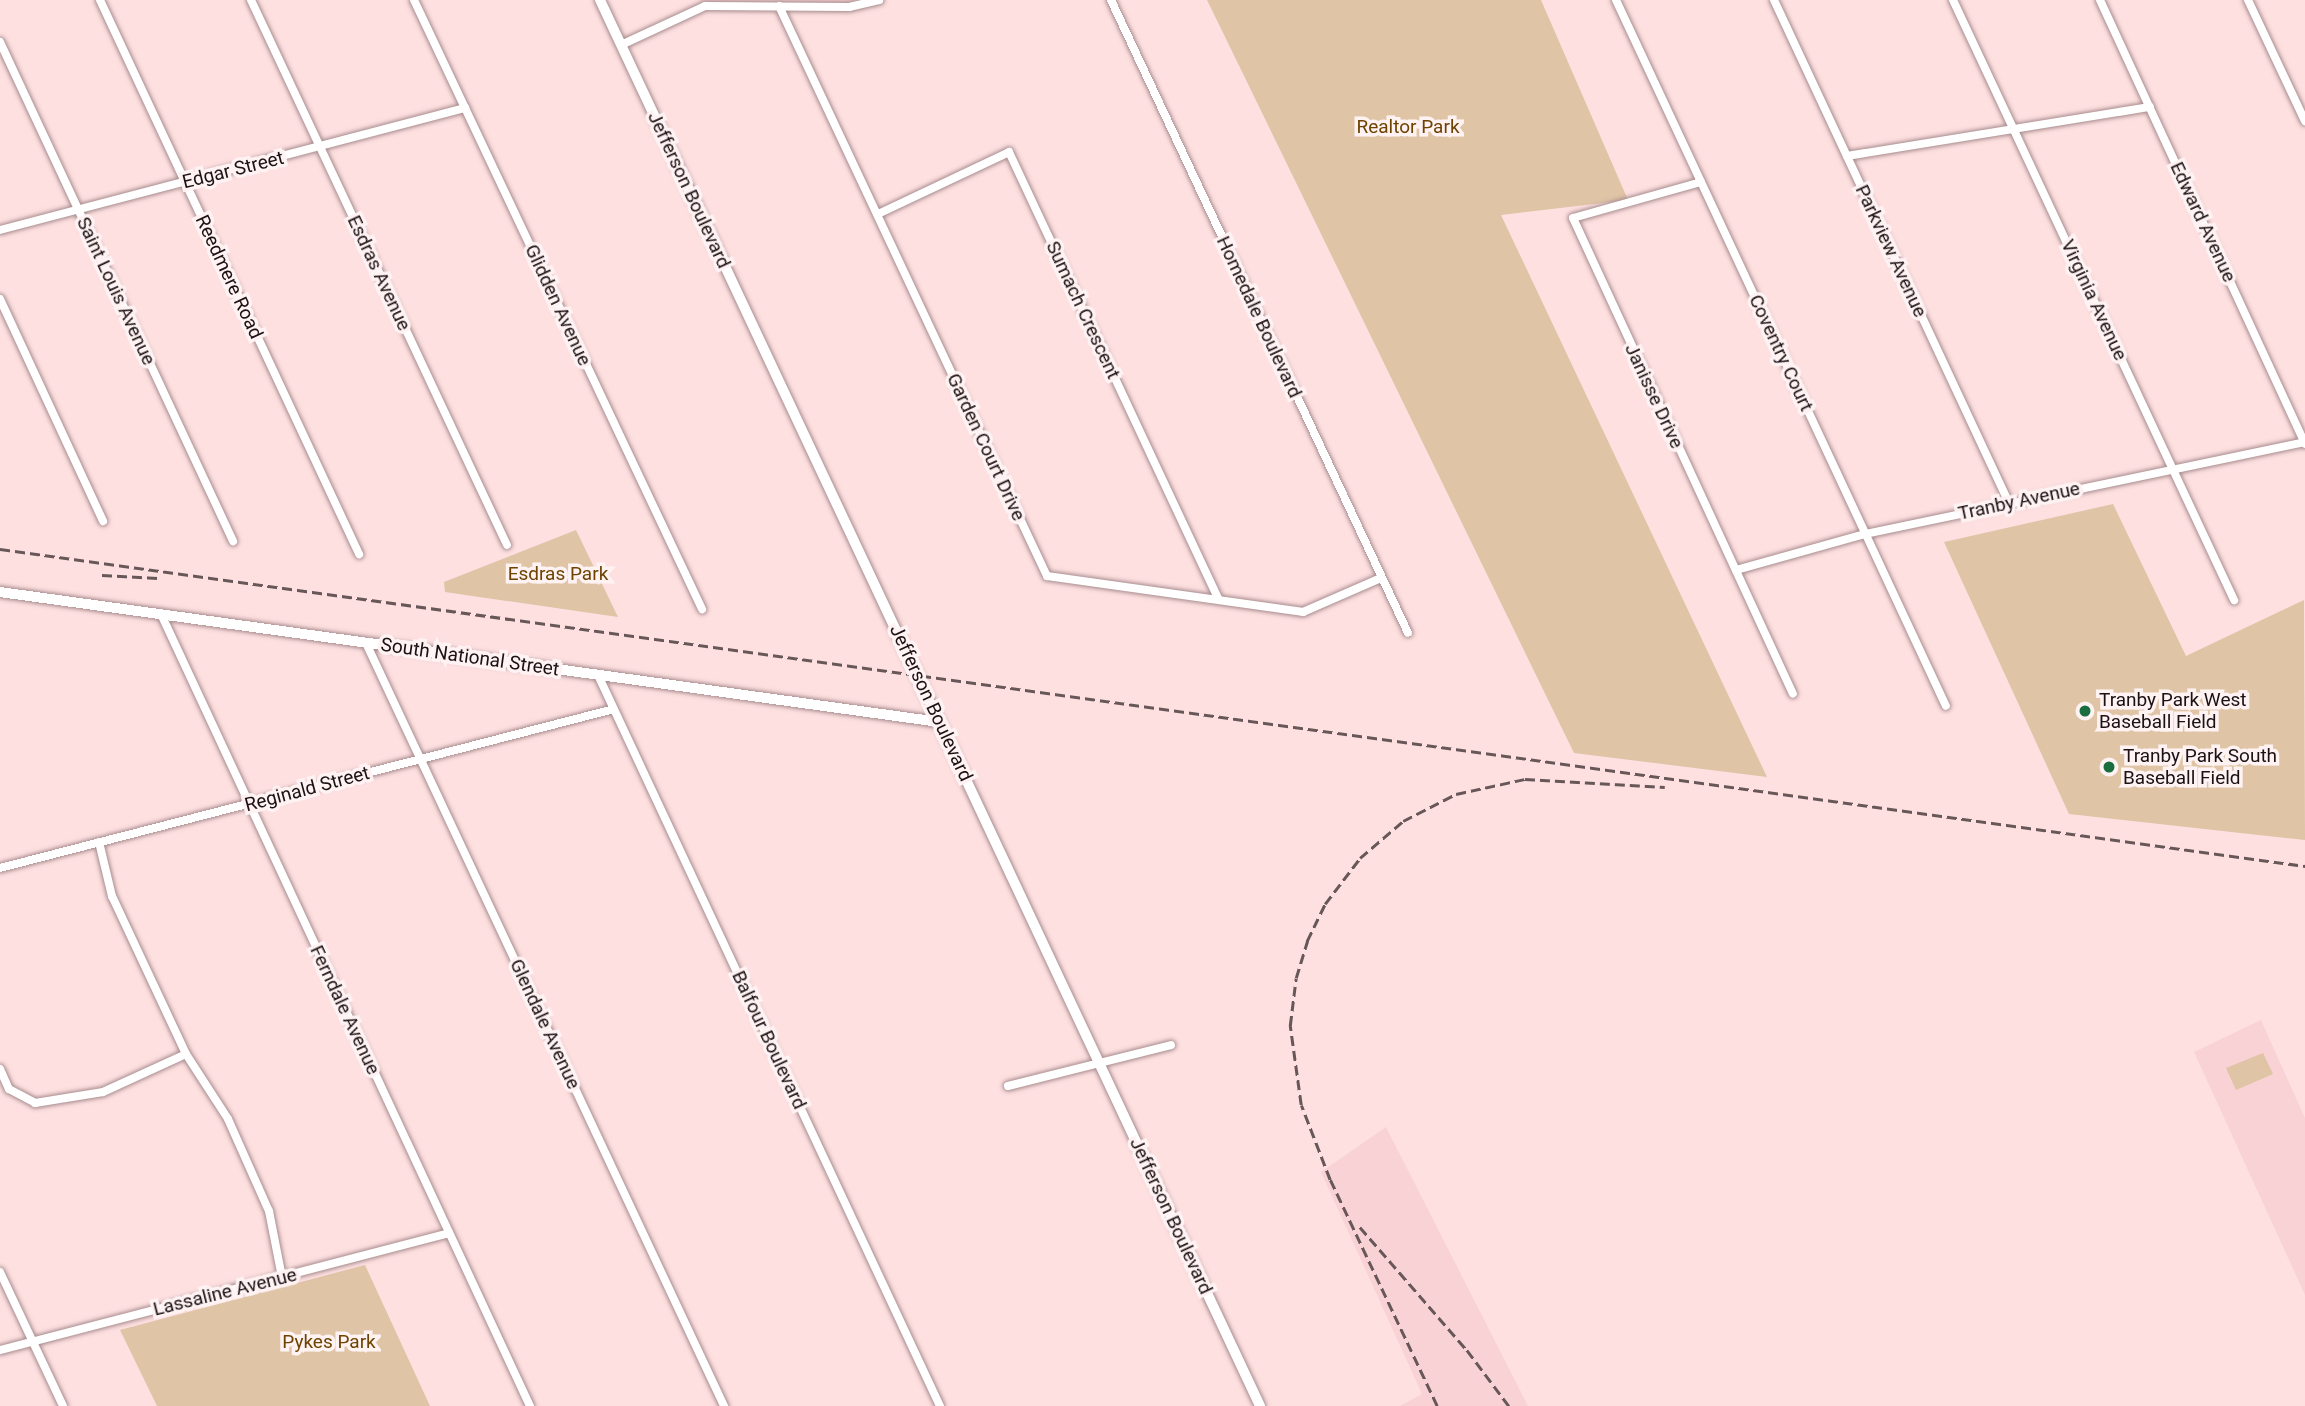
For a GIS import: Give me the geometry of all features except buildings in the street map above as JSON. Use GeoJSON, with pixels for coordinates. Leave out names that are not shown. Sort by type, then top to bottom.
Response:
{"type":"FeatureCollection","features":[{"type":"Feature","properties":{"kind":"street","name":"Reedmere Road"},"geometry":{"type":"LineString","coordinates":[[100,0],[359,554]]}},
{"type":"Feature","properties":{"kind":"street","name":"Esdras Avenue"},"geometry":{"type":"LineString","coordinates":[[251,0],[507,545]]}},
{"type":"Feature","properties":{"kind":"street","name":"Glidden Avenue"},"geometry":{"type":"LineString","coordinates":[[414,0],[702,609]]}},
{"type":"Feature","properties":{"kind":"street","name":"Jefferson Boulevard"},"geometry":{"type":"LineString","coordinates":[[600,0],[1260,1406]]}},
{"type":"Feature","properties":{"kind":"street"},"geometry":{"type":"LineString","coordinates":[[621,44],[705,6],[779,6],[879,0]]}},
{"type":"Feature","properties":{"kind":"street","name":"Homedale Boulevard"},"geometry":{"type":"LineString","coordinates":[[1111,0],[1408,633]]}},
{"type":"Feature","properties":{"kind":"street","name":"Coventry Court"},"geometry":{"type":"LineString","coordinates":[[1616,0],[1946,706]]}},
{"type":"Feature","properties":{"kind":"street","name":"Parkview Avenue"},"geometry":{"type":"LineString","coordinates":[[1774,0],[2009,503]]}},
{"type":"Feature","properties":{"kind":"street","name":"Virginia Avenue"},"geometry":{"type":"LineString","coordinates":[[1953,0],[2234,600]]}},
{"type":"Feature","properties":{"kind":"street","name":"Edward Avenue"},"geometry":{"type":"LineString","coordinates":[[2099,0],[2305,443]]}},
{"type":"Feature","properties":{"kind":"street"},"geometry":{"type":"LineString","coordinates":[[2248,0],[2305,121]]}},
{"type":"Feature","properties":{"kind":"street","name":"Garden Court Drive"},"geometry":{"type":"LineString","coordinates":[[779,6],[1047,576],[1303,612],[1381,578]]}},
{"type":"Feature","properties":{"kind":"street","name":"Saint Louis Avenue"},"geometry":{"type":"LineString","coordinates":[[0,42],[233,541]]}},
{"type":"Feature","properties":{"kind":"street"},"geometry":{"type":"LineString","coordinates":[[1847,156],[2150,107]]}},
{"type":"Feature","properties":{"kind":"street","name":"Edgar Street"},"geometry":{"type":"LineString","coordinates":[[0,230],[465,108]]}},
{"type":"Feature","properties":{"kind":"street","name":"Sumach Crescent"},"geometry":{"type":"LineString","coordinates":[[878,214],[1009,152],[1218,598]]}},
{"type":"Feature","properties":{"kind":"street","name":"Janisse Drive"},"geometry":{"type":"LineString","coordinates":[[1701,182],[1573,218],[1793,694]]}},
{"type":"Feature","properties":{"kind":"street"},"geometry":{"type":"LineString","coordinates":[[0,299],[103,522]]}},
{"type":"Feature","properties":{"kind":"street","name":"Tranby Avenue"},"geometry":{"type":"LineString","coordinates":[[1736,570],[1865,534],[2305,443]]}},
{"type":"Feature","properties":{"kind":"street","name":"South National Street"},"geometry":{"type":"LineString","coordinates":[[0,592],[939,722]]}},
{"type":"Feature","properties":{"kind":"street","name":"Ferndale Avenue"},"geometry":{"type":"LineString","coordinates":[[160,614],[530,1406]]}},
{"type":"Feature","properties":{"kind":"street","name":"Glendale Avenue"},"geometry":{"type":"LineString","coordinates":[[366,643],[724,1406]]}},
{"type":"Feature","properties":{"kind":"street","name":"Balfour Boulevard"},"geometry":{"type":"LineString","coordinates":[[598,675],[940,1406]]}},
{"type":"Feature","properties":{"kind":"street","name":"Reginald Street"},"geometry":{"type":"LineString","coordinates":[[0,868],[614,709]]}},
{"type":"Feature","properties":{"kind":"street"},"geometry":{"type":"LineString","coordinates":[[99,842],[112,896],[186,1054],[228,1119],[270,1211],[282,1277]]}},
{"type":"Feature","properties":{"kind":"street"},"geometry":{"type":"LineString","coordinates":[[1008,1086],[1171,1045]]}},
{"type":"Feature","properties":{"kind":"street"},"geometry":{"type":"LineString","coordinates":[[0,1069],[9,1089],[35,1103],[103,1092],[186,1054]]}},
{"type":"Feature","properties":{"kind":"street","name":"Lassaline Avenue"},"geometry":{"type":"LineString","coordinates":[[0,1350],[449,1233]]}},
{"type":"Feature","properties":{"kind":"street"},"geometry":{"type":"LineString","coordinates":[[0,1272],[63,1406]]}},
{"type":"Feature","properties":{"kind":"shaded area"},"geometry":{"type":"Polygon","coordinates":[[[700,0],[854,0],[857,5],[704,8],[700,0]]]}},
{"type":"Feature","properties":{"kind":"shaded area"},"geometry":{"type":"Polygon","coordinates":[[[2261,1020],[2305,1118],[2305,1295],[2194,1052],[2261,1020]]]}},
{"type":"Feature","properties":{"kind":"shaded area"},"geometry":{"type":"Polygon","coordinates":[[[1386,1127],[1528,1406],[1400,1406],[1422,1394],[1321,1172],[1386,1127]]]}},
{"type":"Feature","properties":{"kind":"green space","name":"Realtor Park"},"geometry":{"type":"Polygon","coordinates":[[[1207,0],[1541,0],[1628,200],[1501,215],[1767,777],[1574,753],[1207,0]]]}},
{"type":"Feature","properties":{"kind":"green space"},"geometry":{"type":"Polygon","coordinates":[[[2113,504],[2186,656],[2304,600],[2305,840],[2069,814],[1944,542],[2113,504]]]}},
{"type":"Feature","properties":{"kind":"green space","name":"Esdras Park"},"geometry":{"type":"Polygon","coordinates":[[[576,530],[618,617],[445,592],[444,582],[576,530]]]}},
{"type":"Feature","properties":{"kind":"green space"},"geometry":{"type":"Polygon","coordinates":[[[2263,1053],[2273,1074],[2236,1090],[2226,1068],[2263,1053]]]}},
{"type":"Feature","properties":{"kind":"green space","name":"Pykes Park"},"geometry":{"type":"Polygon","coordinates":[[[365,1265],[430,1406],[157,1406],[120,1330],[365,1265]]]}},
{"type":"Feature","properties":{"kind":"railway"},"geometry":{"type":"LineString","coordinates":[[0,549],[2305,866]]}},
{"type":"Feature","properties":{"kind":"railway"},"geometry":{"type":"LineString","coordinates":[[102,575],[158,578]]}},
{"type":"Feature","properties":{"kind":"railway"},"geometry":{"type":"LineString","coordinates":[[1437,1406],[1330,1180],[1301,1105],[1290,1026],[1296,978],[1307,941],[1325,904],[1360,858],[1403,821],[1456,794],[1525,779],[1665,787]]}},
{"type":"Feature","properties":{"kind":"railway"},"geometry":{"type":"LineString","coordinates":[[1360,1227],[1467,1350],[1509,1406]]}},
{"type":"Feature","properties":{"kind":"place","name":"Tranby Park West Baseball Field"},"geometry":{"type":"Point","coordinates":[2085,711]}},
{"type":"Feature","properties":{"kind":"place","name":"Tranby Park South Baseball Field"},"geometry":{"type":"Point","coordinates":[2109,767]}}]}
